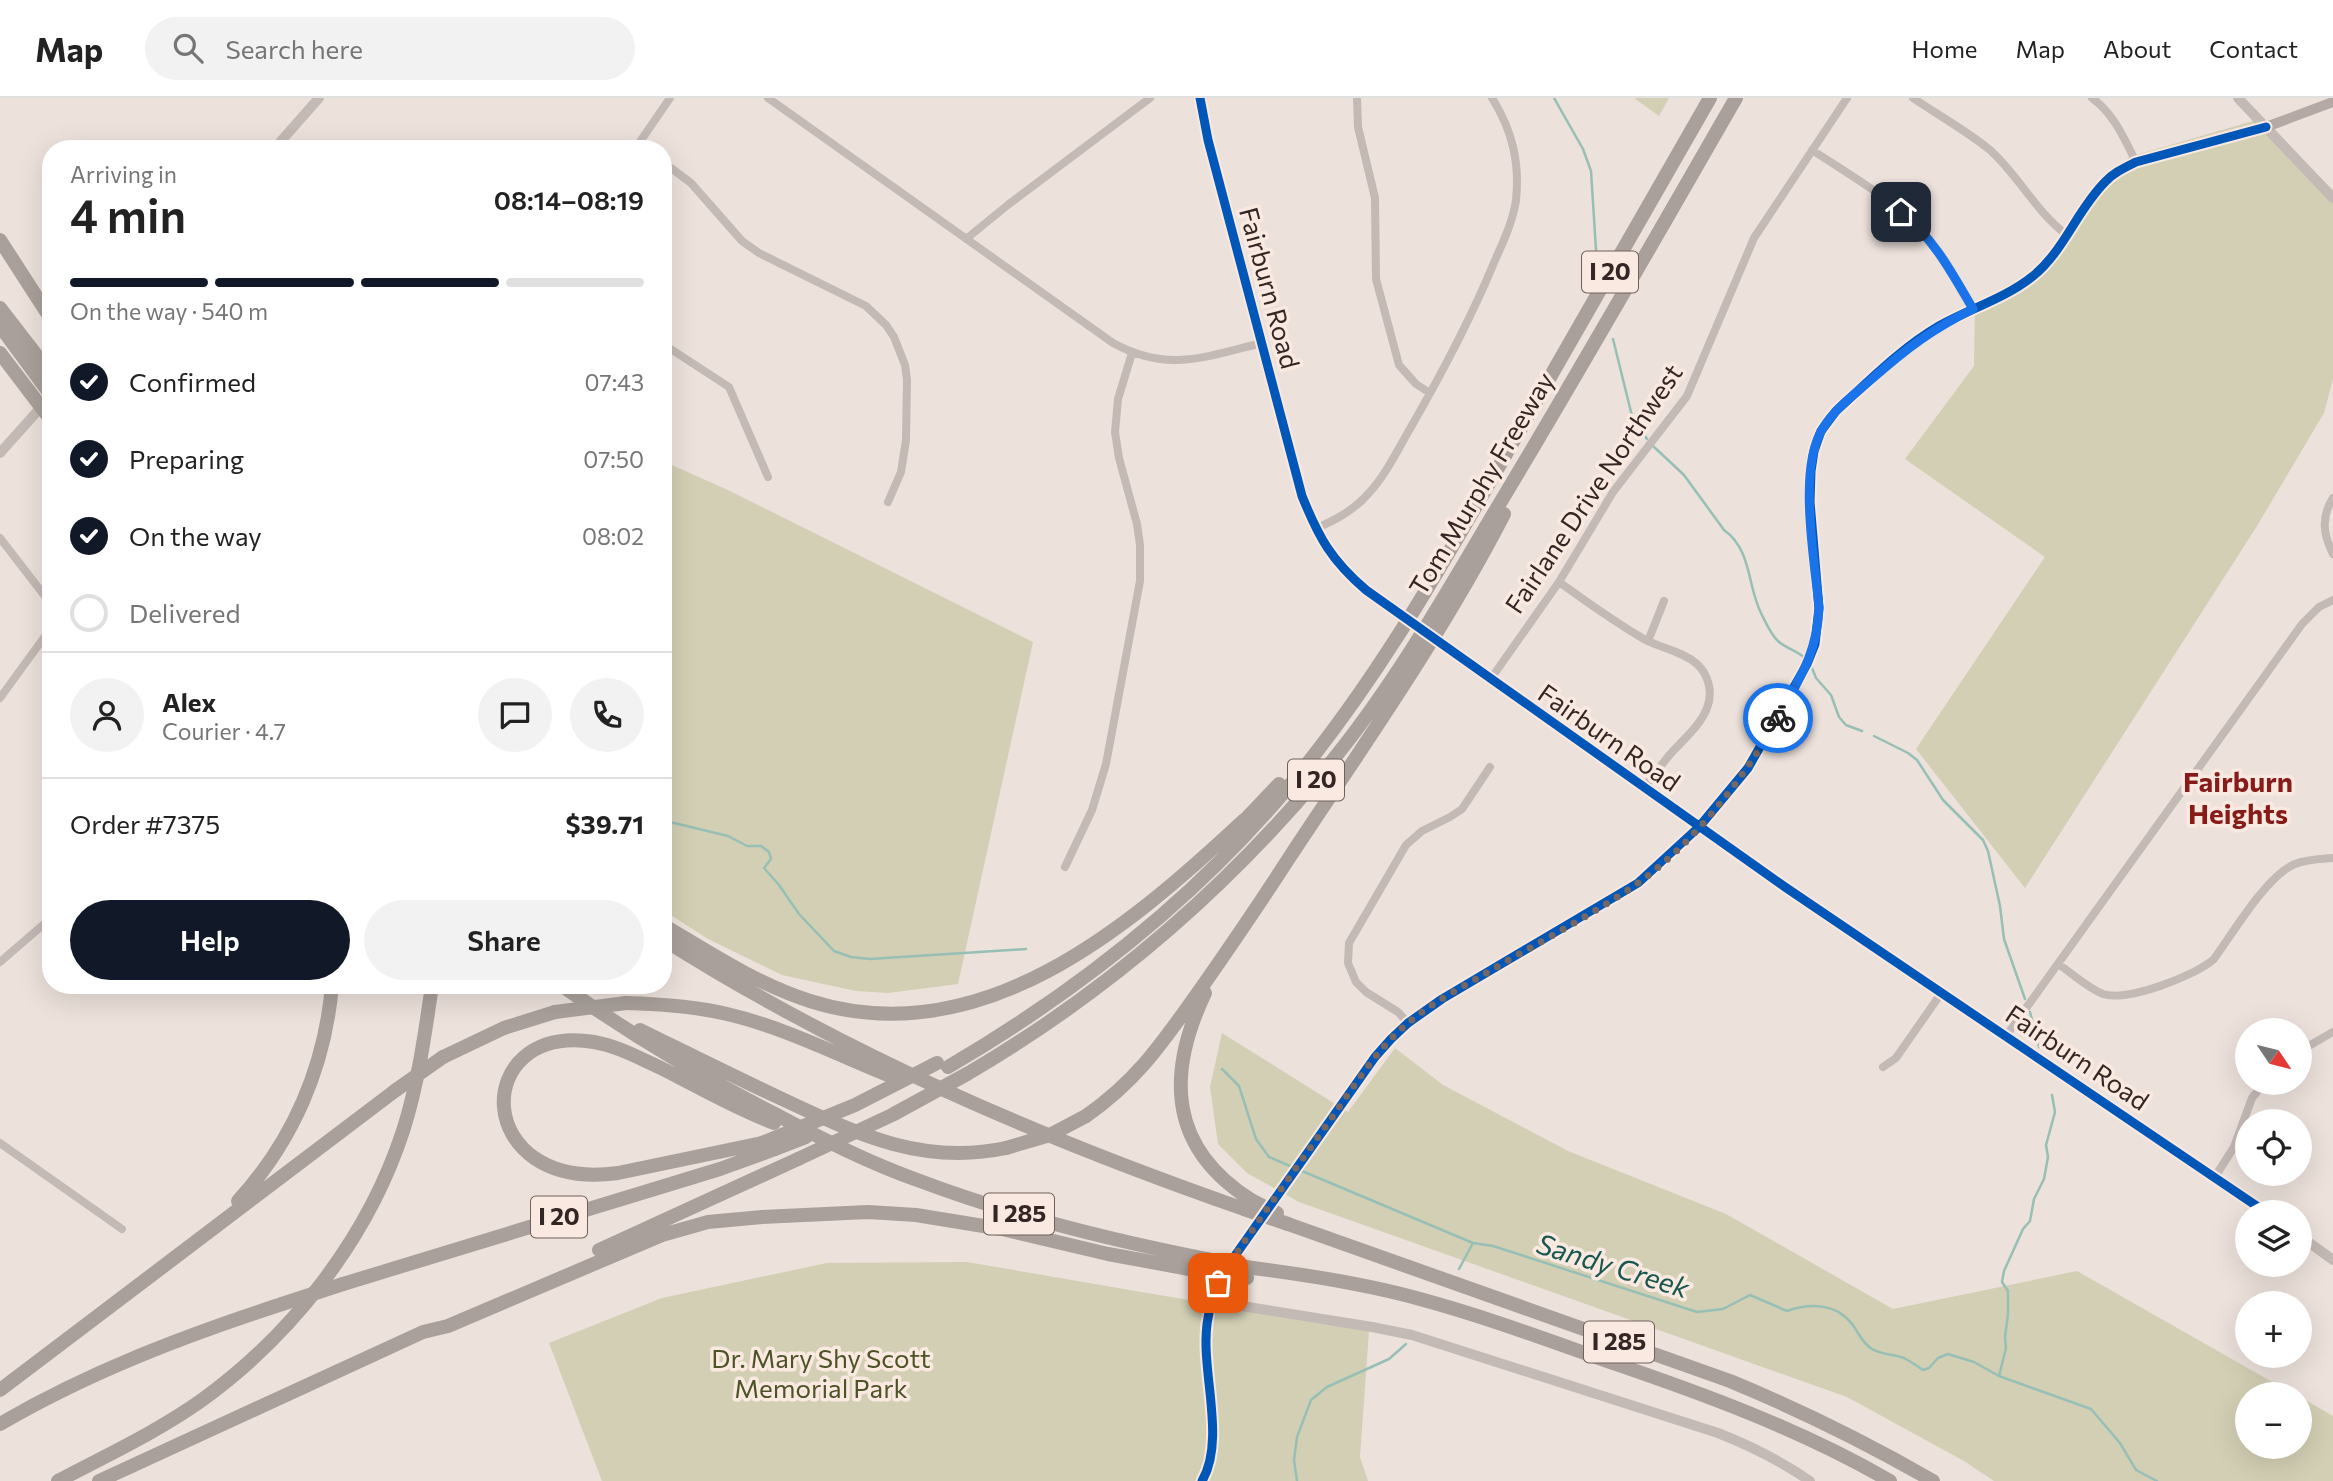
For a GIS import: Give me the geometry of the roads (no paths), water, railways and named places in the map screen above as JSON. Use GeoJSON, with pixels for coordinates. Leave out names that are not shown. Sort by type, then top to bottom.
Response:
{"type":"FeatureCollection","features":[{"type":"Feature","properties":{"kind":"highway","name":"Tom Murphy Freeway"},"geometry":{"type":"LineString","coordinates":[[943,1065],[1015,1026],[1090,973],[1192,888],[1277,800],[1326,740],[1369,680],[1432,581],[1710,98]]}},
{"type":"Feature","properties":{"kind":"highway","name":"Tom Murphy Freeway"},"geometry":{"type":"LineString","coordinates":[[423,1332],[892,1115],[967,1074],[1051,1022],[1135,958],[1211,891],[1294,806],[1343,746],[1411,651],[1565,395],[1737,98]]}},
{"type":"Feature","properties":{"kind":"highway"},"geometry":{"type":"LineString","coordinates":[[0,240],[42,305]]}},
{"type":"Feature","properties":{"kind":"highway"},"geometry":{"type":"LineString","coordinates":[[0,307],[42,369]]}},
{"type":"Feature","properties":{"kind":"highway"},"geometry":{"type":"LineString","coordinates":[[0,326],[42,371]]}},
{"type":"Feature","properties":{"kind":"highway"},"geometry":{"type":"LineString","coordinates":[[0,353],[42,408]]}},
{"type":"Feature","properties":{"kind":"highway"},"geometry":{"type":"LineString","coordinates":[[583,1001],[716,1068],[860,1135],[897,1147],[932,1153],[964,1154],[1006,1148],[1051,1135],[1086,1116],[1138,1074],[1159,1047],[1235,940],[1415,670],[1473,573],[1565,395]]}},
{"type":"Feature","properties":{"kind":"highway"},"geometry":{"type":"LineString","coordinates":[[943,1065],[1097,957],[1174,891],[1207,860],[1310,750],[1369,680]]}},
{"type":"Feature","properties":{"kind":"highway"},"geometry":{"type":"LineString","coordinates":[[672,930],[748,975],[810,1001],[845,1010],[892,1014],[952,1007],[1006,992],[1079,953],[1159,894],[1244,820]]}},
{"type":"Feature","properties":{"kind":"highway"},"geometry":{"type":"LineString","coordinates":[[1235,940],[1206,991],[1191,1025],[1182,1059],[1179,1090],[1187,1126],[1201,1155],[1248,1204]]}},
{"type":"Feature","properties":{"kind":"highway"},"geometry":{"type":"LineString","coordinates":[[672,944],[769,1002],[917,1079],[1079,1149],[1248,1204]]}},
{"type":"Feature","properties":{"kind":"highway"},"geometry":{"type":"LineString","coordinates":[[182,1251],[247,1191],[270,1162],[289,1131],[319,1060],[331,994]]}},
{"type":"Feature","properties":{"kind":"highway"},"geometry":{"type":"LineString","coordinates":[[425,1036],[426,994]]}},
{"type":"Feature","properties":{"kind":"highway"},"geometry":{"type":"LineString","coordinates":[[58,1481],[201,1401],[266,1346],[315,1292],[356,1233],[390,1166],[409,1112],[431,994]]}},
{"type":"Feature","properties":{"kind":"highway","name":"I 285"},"geometry":{"type":"LineString","coordinates":[[573,994],[639,1039],[691,1070],[838,1147],[919,1181],[985,1203],[1203,1265],[1250,1273],[1285,1272],[1419,1298],[1602,1359],[1751,1413],[1830,1449],[1890,1481]]}},
{"type":"Feature","properties":{"kind":"highway"},"geometry":{"type":"LineString","coordinates":[[0,1390],[396,1090],[443,1057],[504,1028],[555,1012],[625,1003],[680,1006],[727,1014],[768,1027],[888,1076],[917,1079]]}},
{"type":"Feature","properties":{"kind":"highway"},"geometry":{"type":"LineString","coordinates":[[769,1146],[618,1173],[571,1173],[537,1161],[519,1146],[506,1122],[503,1101],[505,1087],[516,1067],[538,1048],[564,1042],[591,1041],[625,1050],[758,1117],[838,1147]]}},
{"type":"Feature","properties":{"kind":"highway","name":"I 20"},"geometry":{"type":"LineString","coordinates":[[0,1424],[117,1364],[191,1335],[343,1284],[720,1170],[769,1146],[876,1105],[943,1065]]}},
{"type":"Feature","properties":{"kind":"highway","name":"I 285"},"geometry":{"type":"LineString","coordinates":[[1248,1204],[1271,1209],[1290,1224],[1730,1381],[1855,1437],[1933,1481]]}},
{"type":"Feature","properties":{"kind":"highway"},"geometry":{"type":"LineString","coordinates":[[423,1332],[448,1326],[662,1235],[708,1222],[762,1217],[868,1212],[916,1215],[1002,1229],[1108,1254],[1203,1265]]}},
{"type":"Feature","properties":{"kind":"highway","name":"I 20"},"geometry":{"type":"LineString","coordinates":[[99,1481],[423,1332]]}},
{"type":"Feature","properties":{"kind":"main road"},"geometry":{"type":"LineString","coordinates":[[1202,1481],[1211,1451],[1212,1432],[1206,1339],[1211,1301],[1227,1267],[1375,1057],[1408,1023],[1442,999],[1624,893],[1661,864],[1699,827],[1748,768],[1807,664],[1815,644],[1819,608],[1810,490],[1814,451],[1821,431],[1836,411],[1912,344],[2033,276],[2048,261],[2104,183],[2118,171],[2136,162],[2266,127],[2333,102]]}},
{"type":"Feature","properties":{"kind":"street"},"geometry":{"type":"LineString","coordinates":[[282,140],[319,98]]}},
{"type":"Feature","properties":{"kind":"street"},"geometry":{"type":"LineString","coordinates":[[643,140],[670,98]]}},
{"type":"Feature","properties":{"kind":"street"},"geometry":{"type":"LineString","coordinates":[[768,98],[1113,344],[1132,354],[1157,360],[1184,361],[1262,343]]}},
{"type":"Feature","properties":{"kind":"street"},"geometry":{"type":"LineString","coordinates":[[966,239],[1150,98]]}},
{"type":"Feature","properties":{"kind":"street","name":"Fairburn Road"},"geometry":{"type":"LineString","coordinates":[[1200,98],[1208,140],[1302,496],[1315,529],[1348,575],[1490,680],[1699,827],[2248,1200]]}},
{"type":"Feature","properties":{"kind":"street"},"geometry":{"type":"LineString","coordinates":[[1357,98],[1358,127],[1375,198],[1376,279],[1399,365],[1416,384],[1430,393]]}},
{"type":"Feature","properties":{"kind":"street"},"geometry":{"type":"LineString","coordinates":[[1315,529],[1349,512],[1371,492],[1472,317],[1508,230],[1516,203],[1518,172],[1507,125],[1492,98]]}},
{"type":"Feature","properties":{"kind":"street","name":"Fairlane Drive Northwest"},"geometry":{"type":"LineString","coordinates":[[1490,680],[1559,582],[1613,492],[1687,396],[1754,238],[1847,98]]}},
{"type":"Feature","properties":{"kind":"street"},"geometry":{"type":"LineString","coordinates":[[1913,98],[1989,150],[2011,172],[2043,215],[2067,234]]}},
{"type":"Feature","properties":{"kind":"street"},"geometry":{"type":"LineString","coordinates":[[2092,98],[2118,126],[2136,162]]}},
{"type":"Feature","properties":{"kind":"street"},"geometry":{"type":"LineString","coordinates":[[2238,98],[2333,198]]}},
{"type":"Feature","properties":{"kind":"street"},"geometry":{"type":"LineString","coordinates":[[1812,150],[1887,200],[1915,224],[1944,259],[1973,309]]}},
{"type":"Feature","properties":{"kind":"street"},"geometry":{"type":"LineString","coordinates":[[672,169],[691,183],[742,241],[759,253],[866,306],[894,337],[905,365],[907,380],[906,440],[901,472],[888,502]]}},
{"type":"Feature","properties":{"kind":"street"},"geometry":{"type":"LineString","coordinates":[[672,350],[729,387],[768,477]]}},
{"type":"Feature","properties":{"kind":"street"},"geometry":{"type":"LineString","coordinates":[[1065,867],[1092,810],[1106,764],[1139,581],[1140,545],[1137,524],[1119,458],[1115,432],[1118,399],[1132,354]]}},
{"type":"Feature","properties":{"kind":"street"},"geometry":{"type":"LineString","coordinates":[[0,453],[42,406]]}},
{"type":"Feature","properties":{"kind":"street"},"geometry":{"type":"LineString","coordinates":[[2333,498],[2324,521],[2333,554]]}},
{"type":"Feature","properties":{"kind":"street"},"geometry":{"type":"LineString","coordinates":[[0,538],[42,592]]}},
{"type":"Feature","properties":{"kind":"street"},"geometry":{"type":"LineString","coordinates":[[1559,582],[1620,626],[1686,656],[1696,663],[1707,678],[1710,695],[1702,718],[1644,788]]}},
{"type":"Feature","properties":{"kind":"street"},"geometry":{"type":"LineString","coordinates":[[2006,1036],[2302,624],[2319,607],[2333,600]]}},
{"type":"Feature","properties":{"kind":"street"},"geometry":{"type":"LineString","coordinates":[[1648,641],[1664,601]]}},
{"type":"Feature","properties":{"kind":"street"},"geometry":{"type":"LineString","coordinates":[[0,698],[42,640]]}},
{"type":"Feature","properties":{"kind":"street"},"geometry":{"type":"LineString","coordinates":[[1408,1023],[1398,1012],[1366,992],[1356,982],[1348,964],[1349,943],[1406,845],[1422,831],[1462,809],[1490,768]]}},
{"type":"Feature","properties":{"kind":"street"},"geometry":{"type":"LineString","coordinates":[[2057,964],[2096,991],[2114,996],[2129,995],[2190,975],[2214,959],[2269,883],[2284,869],[2307,860],[2333,858]]}},
{"type":"Feature","properties":{"kind":"street"},"geometry":{"type":"LineString","coordinates":[[0,962],[42,926]]}},
{"type":"Feature","properties":{"kind":"street"},"geometry":{"type":"LineString","coordinates":[[1883,1067],[1896,1058],[1942,992]]}},
{"type":"Feature","properties":{"kind":"street"},"geometry":{"type":"LineString","coordinates":[[2312,1044],[2333,1032]]}},
{"type":"Feature","properties":{"kind":"street"},"geometry":{"type":"LineString","coordinates":[[2215,1177],[2234,1146],[2254,1096]]}},
{"type":"Feature","properties":{"kind":"street"},"geometry":{"type":"LineString","coordinates":[[0,1143],[122,1229]]}},
{"type":"Feature","properties":{"kind":"street"},"geometry":{"type":"LineString","coordinates":[[2312,1245],[2333,1260]]}},
{"type":"Feature","properties":{"kind":"street"},"geometry":{"type":"LineString","coordinates":[[1211,1301],[1412,1335],[1718,1433],[1754,1447],[1810,1481]]}},
{"type":"Feature","properties":{"kind":"waterway"},"geometry":{"type":"LineString","coordinates":[[1554,98],[1583,149],[1591,171],[1596,250]]}},
{"type":"Feature","properties":{"kind":"waterway"},"geometry":{"type":"LineString","coordinates":[[1613,339],[1632,416],[1647,439]]}},
{"type":"Feature","properties":{"kind":"waterway"},"geometry":{"type":"LineString","coordinates":[[1653,446],[1684,475],[1724,530],[1740,547],[1757,602],[1773,635],[1805,658]]}},
{"type":"Feature","properties":{"kind":"waterway"},"geometry":{"type":"LineString","coordinates":[[1812,668],[1816,678],[1831,695],[1839,717],[1846,725],[1862,731]]}},
{"type":"Feature","properties":{"kind":"waterway"},"geometry":{"type":"LineString","coordinates":[[1874,736],[1917,760],[1943,800],[1983,840],[2000,906],[2004,939],[2025,999]]}},
{"type":"Feature","properties":{"kind":"waterway"},"geometry":{"type":"LineString","coordinates":[[672,822],[728,836],[747,846],[761,846],[769,852],[771,859],[764,868],[799,914],[834,951],[851,957],[870,959],[1026,949]]}},
{"type":"Feature","properties":{"kind":"waterway"},"geometry":{"type":"LineString","coordinates":[[2030,1012],[2039,1047]]}},
{"type":"Feature","properties":{"kind":"waterway"},"geometry":{"type":"LineString","coordinates":[[1222,1069],[1239,1086],[1256,1139],[1269,1157],[1290,1166]]}},
{"type":"Feature","properties":{"kind":"waterway"},"geometry":{"type":"LineString","coordinates":[[1999,1376],[2006,1348],[2008,1314],[2008,1291],[2002,1282],[2004,1271],[2023,1229],[2030,1221],[2034,1199],[2044,1179],[2048,1157],[2046,1145],[2055,1112],[2052,1095]]}},
{"type":"Feature","properties":{"kind":"waterway","name":"Sandy Creek"},"geometry":{"type":"LineString","coordinates":[[1302,1171],[1473,1243],[1493,1246],[1697,1312],[1723,1309],[1750,1295],[1787,1311],[1813,1306],[1830,1309],[1846,1317],[1872,1349],[1904,1358],[1923,1370],[1948,1354],[1974,1362],[1999,1376],[2091,1409],[2120,1443],[2136,1470],[2157,1481]]}},
{"type":"Feature","properties":{"kind":"waterway","name":"Sandy Creek"},"geometry":{"type":"LineString","coordinates":[[1459,1269],[1473,1243]]}},
{"type":"Feature","properties":{"kind":"waterway","name":"Sandy Creek"},"geometry":{"type":"LineString","coordinates":[[1297,1481],[1294,1460],[1297,1437],[1311,1400],[1327,1387],[1389,1359],[1406,1344]]}},
{"type":"Feature","properties":{"kind":"district","name":"Fairburn Heights"},"geometry":{"type":"Point","coordinates":[2238,798]}},
{"type":"Feature","properties":{"kind":"park label","name":"Dr. Mary Shy Scott Memorial Park"},"geometry":{"type":"Point","coordinates":[821,1374]}}]}
